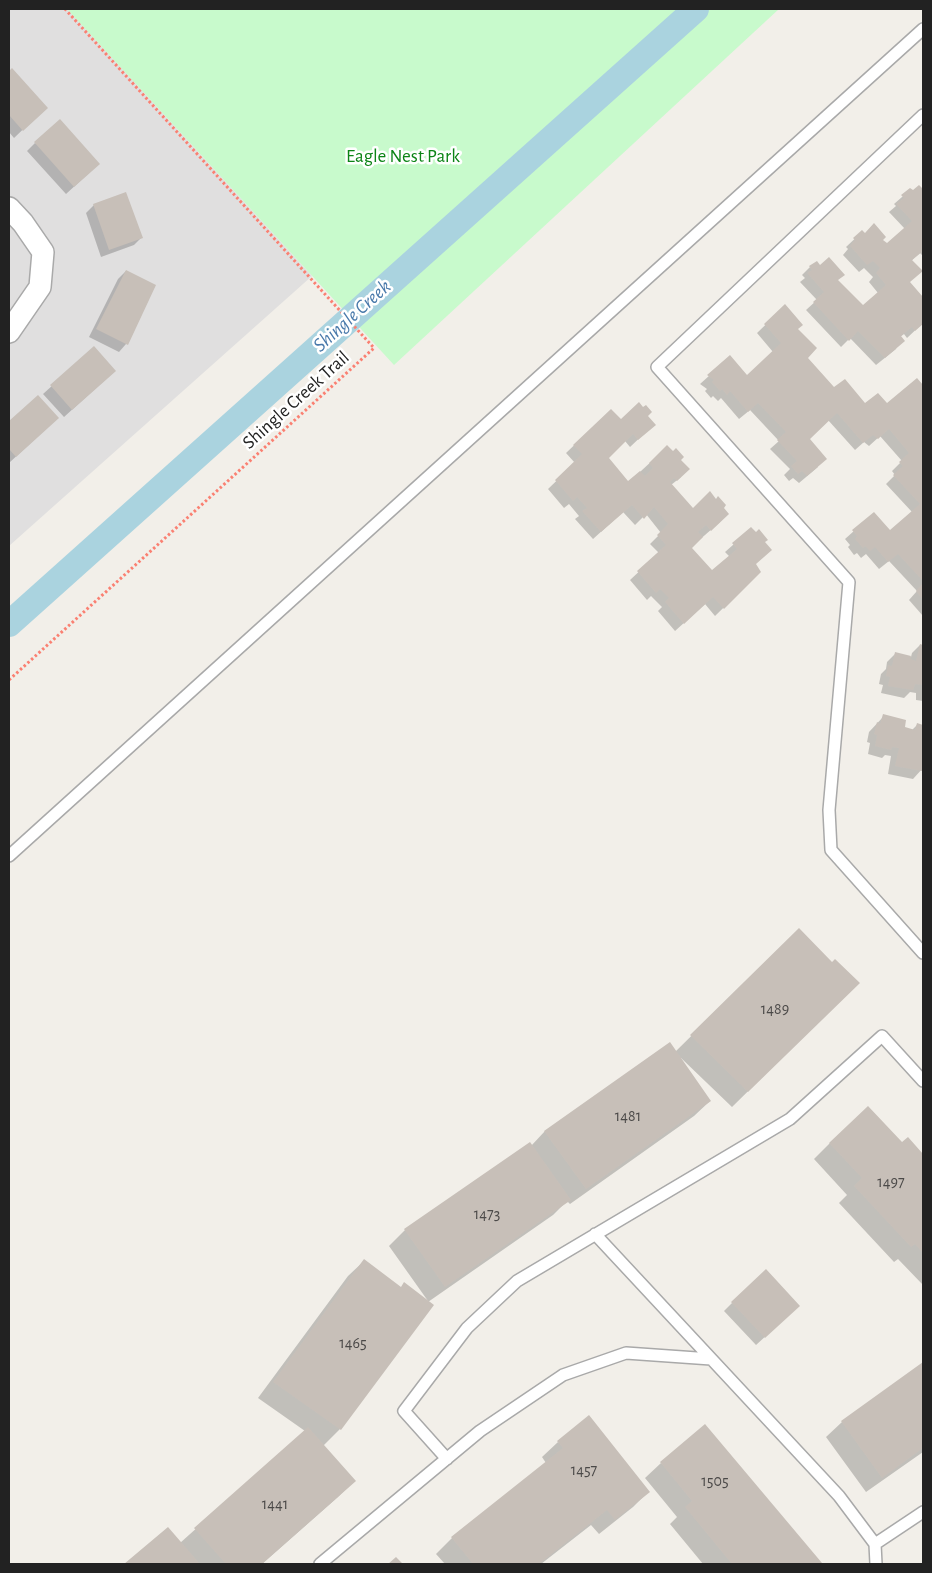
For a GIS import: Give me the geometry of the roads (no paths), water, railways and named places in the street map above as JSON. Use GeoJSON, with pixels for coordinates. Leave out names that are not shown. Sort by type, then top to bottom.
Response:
{"type":"FeatureCollection","features":[{"type":"Feature","properties":{"kind":"street"},"geometry":{"type":"LineString","coordinates":[[9,208],[23,223],[42,252],[40,288],[9,332]]}},
{"type":"Feature","properties":{"kind":"lane"},"geometry":{"type":"LineString","coordinates":[[9,856],[923,29]]}},
{"type":"Feature","properties":{"kind":"lane"},"geometry":{"type":"LineString","coordinates":[[923,115],[656,367],[849,582],[828,810],[831,850],[923,953]]}},
{"type":"Feature","properties":{"kind":"lane"},"geometry":{"type":"LineString","coordinates":[[447,1459],[404,1411],[467,1328],[517,1281],[790,1119],[882,1036],[923,1081]]}},
{"type":"Feature","properties":{"kind":"lane"},"geometry":{"type":"LineString","coordinates":[[595,1234],[839,1496],[875,1544],[876,1564]]}},
{"type":"Feature","properties":{"kind":"lane"},"geometry":{"type":"LineString","coordinates":[[320,1564],[480,1431],[563,1374],[626,1353],[711,1359]]}},
{"type":"Feature","properties":{"kind":"lane"},"geometry":{"type":"LineString","coordinates":[[875,1544],[923,1512]]}},
{"type":"Feature","properties":{"kind":"waterway","name":"Shingle Creek"},"geometry":{"type":"LineString","coordinates":[[9,624],[696,9]]}},
{"type":"Feature","properties":{"kind":"park label","name":"Eagle Nest Park"},"geometry":{"type":"Point","coordinates":[403,156]}}]}
